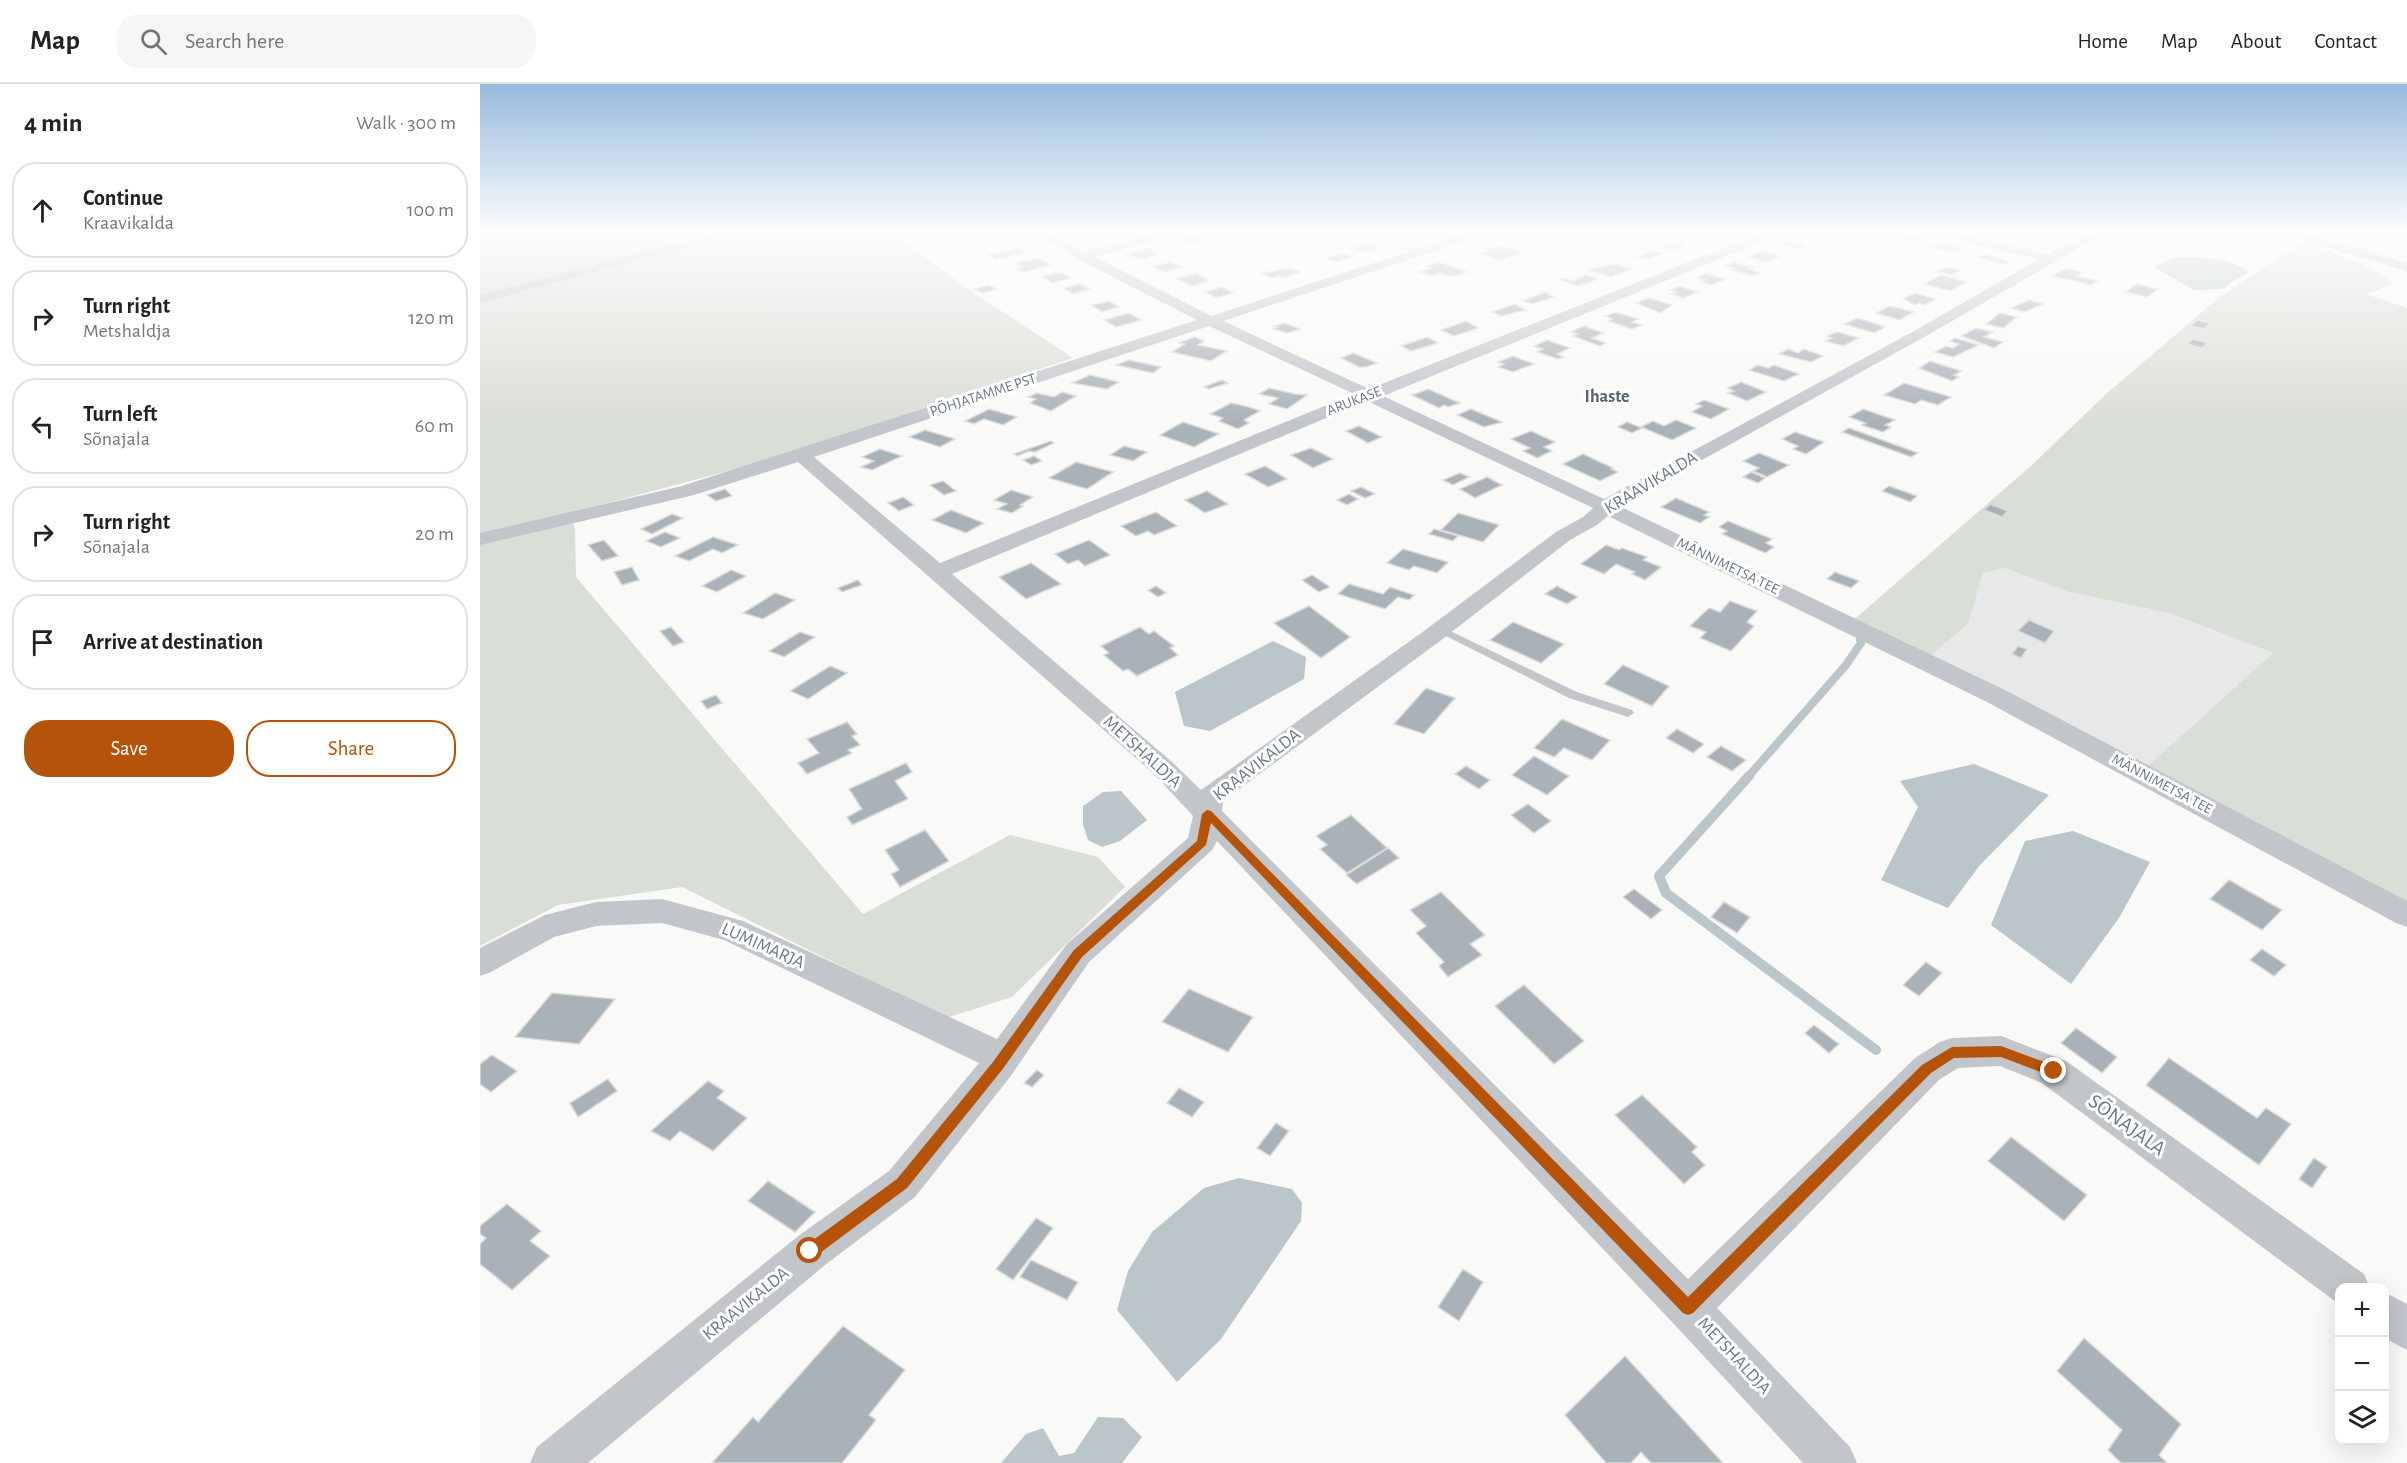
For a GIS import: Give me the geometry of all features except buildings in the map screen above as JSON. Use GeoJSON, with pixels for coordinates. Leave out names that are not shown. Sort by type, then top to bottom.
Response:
{"type":"FeatureCollection","features":[{"type":"Feature","properties":{"kind":"street","name":"MÄNNIMETSA TEE"},"geometry":{"type":"LineString","coordinates":[[1162,296],[1606,507],[1996,696],[2407,915]]}},
{"type":"Feature","properties":{"kind":"street","name":"PÕHJATAMME PST"},"geometry":{"type":"LineString","coordinates":[[480,539],[687,491],[1282,296]]}},
{"type":"Feature","properties":{"kind":"street","name":"ARUKASE"},"geometry":{"type":"LineString","coordinates":[[935,573],[1614,296]]}},
{"type":"Feature","properties":{"kind":"street","name":"KRAAVIKALDA"},"geometry":{"type":"LineString","coordinates":[[553,1463],[810,1251],[902,1184],[1003,1058],[1078,953],[1202,843],[1210,797],[1563,536],[1590,521],[1614,500],[1985,296]]}},
{"type":"Feature","properties":{"kind":"street","name":"METSHALDJA"},"geometry":{"type":"LineString","coordinates":[[801,455],[1163,768],[1688,1308],[1834,1463]]}},
{"type":"Feature","properties":{"kind":"street","name":"LUMIMARJA"},"geometry":{"type":"LineString","coordinates":[[480,963],[545,927],[596,914],[662,911],[732,930],[1003,1058]]}},
{"type":"Feature","properties":{"kind":"street","name":"SÕNAJALA"},"geometry":{"type":"LineString","coordinates":[[1688,1308],[1927,1069],[1952,1053],[2001,1051],[2054,1071],[2345,1283]]}},
{"type":"Feature","properties":{"kind":"street"},"geometry":{"type":"LineString","coordinates":[[2389,1316],[2407,1329]]}},
{"type":"Feature","properties":{"kind":"lane"},"geometry":{"type":"LineString","coordinates":[[1440,629],[1573,695],[1628,713]]}},
{"type":"Feature","properties":{"kind":"shaded area"},"geometry":{"type":"Polygon","coordinates":[[[480,296],[979,296],[1073,358],[758,463],[570,513],[575,529],[576,577],[863,914],[1010,835],[1098,857],[1125,887],[1012,997],[946,1018],[682,887],[558,905],[480,946],[480,296]]]}},
{"type":"Feature","properties":{"kind":"shaded area"},"geometry":{"type":"Polygon","coordinates":[[[2373,296],[2407,308],[2407,914],[2140,773],[2273,653],[2169,613],[2069,592],[2005,568],[1983,573],[1968,624],[1925,660],[1849,624],[2032,465],[2106,394],[2220,297],[2373,296]]]}},
{"type":"Feature","properties":{"kind":"shaded area"},"geometry":{"type":"Polygon","coordinates":[[[2005,568],[2069,592],[2169,613],[2273,653],[2140,773],[1925,660],[1968,624],[1983,573],[2005,568]]]}},
{"type":"Feature","properties":{"kind":"shaded area"},"geometry":{"type":"Polygon","coordinates":[[[1273,641],[1306,657],[1304,679],[1210,731],[1184,726],[1175,692],[1273,641]]]}},
{"type":"Feature","properties":{"kind":"shaded area"},"geometry":{"type":"Polygon","coordinates":[[[1974,764],[2049,795],[1980,865],[1948,908],[1881,880],[1918,807],[1900,781],[1974,764]]]}},
{"type":"Feature","properties":{"kind":"shaded area"},"geometry":{"type":"Polygon","coordinates":[[[1121,791],[1147,820],[1120,841],[1102,847],[1088,840],[1083,824],[1083,806],[1103,792],[1121,791]]]}},
{"type":"Feature","properties":{"kind":"shaded area"},"geometry":{"type":"Polygon","coordinates":[[[2073,831],[2150,862],[2119,918],[2071,984],[1991,925],[2025,841],[2073,831]]]}},
{"type":"Feature","properties":{"kind":"shaded area"},"geometry":{"type":"Polygon","coordinates":[[[1239,1178],[1292,1189],[1302,1203],[1301,1221],[1221,1339],[1177,1382],[1117,1310],[1128,1271],[1152,1232],[1204,1188],[1239,1178]]]}},
{"type":"Feature","properties":{"kind":"shaded area"},"geometry":{"type":"Polygon","coordinates":[[[1098,1417],[1123,1418],[1142,1437],[1122,1463],[1001,1463],[1026,1434],[1043,1428],[1059,1456],[1074,1453],[1098,1417]]]}},
{"type":"Feature","properties":{"kind":"waterway"},"geometry":{"type":"LineString","coordinates":[[1747,778],[1846,665],[1861,643],[1860,640]]}},
{"type":"Feature","properties":{"kind":"waterway"},"geometry":{"type":"LineString","coordinates":[[1749,776],[1659,876],[1666,893],[1876,1050]]}},
{"type":"Feature","properties":{"kind":"district","name":"Ihaste"},"geometry":{"type":"Point","coordinates":[1607,397]}},
{"type":"Feature","properties":{"kind":"route"},"geometry":{"type":"LineString","coordinates":[[810,1251],[902,1184],[998,1066],[1078,953],[1202,843],[1207,814],[1688,1308],[1927,1069],[1952,1053],[2001,1051],[2054,1071]]}}]}
